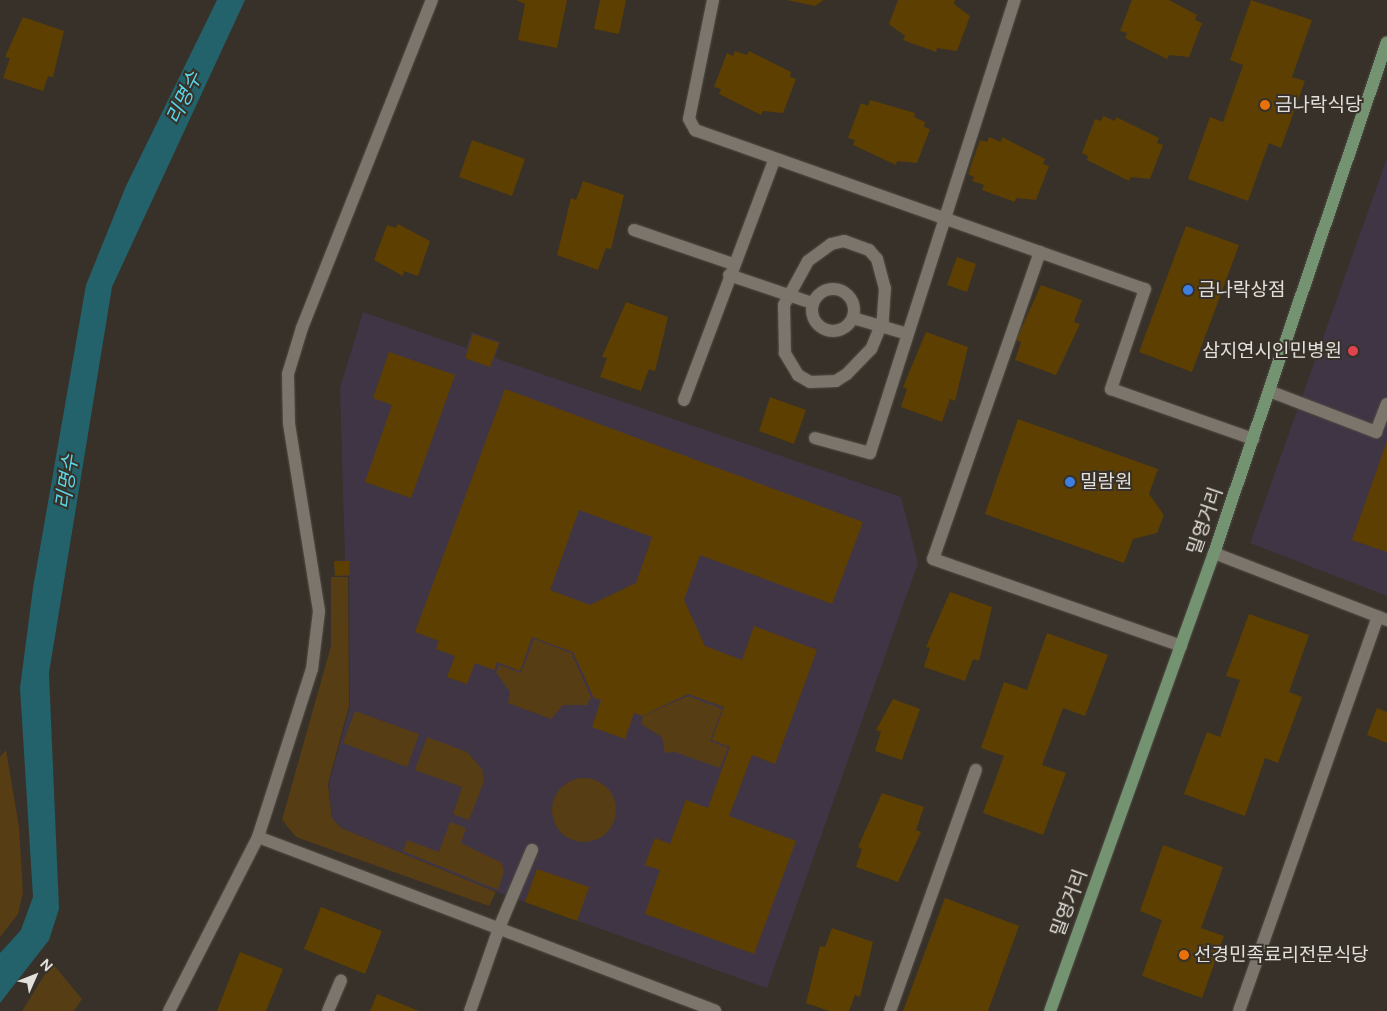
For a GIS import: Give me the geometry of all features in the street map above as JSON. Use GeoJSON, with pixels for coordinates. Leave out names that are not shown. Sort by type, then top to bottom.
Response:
{"type":"FeatureCollection","features":[{"type":"Feature","properties":{"kind":"main road","name":"밀영거리"},"geometry":{"type":"LineString","coordinates":[[1050,1011],[1214,553],[1387,42]]}},
{"type":"Feature","properties":{"kind":"street"},"geometry":{"type":"LineString","coordinates":[[169,1011],[258,837],[312,669],[319,611],[289,423],[288,374],[302,328],[432,0]]}},
{"type":"Feature","properties":{"kind":"street"},"geometry":{"type":"LineString","coordinates":[[713,0],[689,119],[694,130],[707,137],[1145,290],[1111,388],[1253,439]]}},
{"type":"Feature","properties":{"kind":"street"},"geometry":{"type":"LineString","coordinates":[[815,438],[870,453],[1015,0]]}},
{"type":"Feature","properties":{"kind":"street"},"geometry":{"type":"LineString","coordinates":[[684,400],[731,270],[774,160]]}},
{"type":"Feature","properties":{"kind":"street"},"geometry":{"type":"LineString","coordinates":[[634,230],[812,303]]}},
{"type":"Feature","properties":{"kind":"street"},"geometry":{"type":"LineString","coordinates":[[844,241],[857,244],[877,259],[882,272],[885,306],[881,326],[871,350],[847,374],[836,381],[810,382],[798,375],[785,353],[782,318],[788,294],[819,251],[844,241]]}},
{"type":"Feature","properties":{"kind":"street"},"geometry":{"type":"LineString","coordinates":[[1040,252],[933,559],[1181,646]]}},
{"type":"Feature","properties":{"kind":"street"},"geometry":{"type":"LineString","coordinates":[[826,290],[845,292],[852,299],[853,318],[840,331],[830,332],[814,322],[812,303],[826,290]]}},
{"type":"Feature","properties":{"kind":"street"},"geometry":{"type":"LineString","coordinates":[[853,318],[908,334]]}},
{"type":"Feature","properties":{"kind":"street"},"geometry":{"type":"LineString","coordinates":[[1269,391],[1376,432],[1387,404]]}},
{"type":"Feature","properties":{"kind":"street"},"geometry":{"type":"LineString","coordinates":[[1214,553],[1383,618],[1239,1011]]}},
{"type":"Feature","properties":{"kind":"street"},"geometry":{"type":"LineString","coordinates":[[890,1011],[976,770]]}},
{"type":"Feature","properties":{"kind":"street"},"geometry":{"type":"LineString","coordinates":[[258,837],[715,1011]]}},
{"type":"Feature","properties":{"kind":"street"},"geometry":{"type":"LineString","coordinates":[[470,1011],[499,928],[532,850]]}},
{"type":"Feature","properties":{"kind":"street"},"geometry":{"type":"LineString","coordinates":[[328,1011],[340,981]]}},
{"type":"Feature","properties":{"kind":"shaded area","name":"삼지연시인민병원"},"geometry":{"type":"Polygon","coordinates":[[[1387,158],[1387,596],[1250,543],[1387,158]]]}},
{"type":"Feature","properties":{"kind":"shaded area"},"geometry":{"type":"Polygon","coordinates":[[[363,312],[466,348],[472,332],[500,342],[495,358],[901,497],[918,563],[767,988],[497,892],[341,828],[332,818],[329,784],[350,706],[349,576],[335,576],[334,561],[345,560],[340,388],[363,312]]]}},
{"type":"Feature","properties":{"kind":"shaded area"},"geometry":{"type":"Polygon","coordinates":[[[331,577],[348,577],[349,706],[328,784],[332,818],[341,828],[496,892],[489,906],[296,837],[282,820],[331,646],[331,577]]]}},
{"type":"Feature","properties":{"kind":"shaded area"},"geometry":{"type":"Polygon","coordinates":[[[534,639],[571,653],[591,697],[587,705],[563,705],[551,719],[508,703],[510,692],[496,672],[499,665],[521,673],[534,639]]]}},
{"type":"Feature","properties":{"kind":"shaded area"},"geometry":{"type":"Polygon","coordinates":[[[688,696],[722,709],[710,741],[728,748],[720,768],[675,752],[665,753],[662,737],[641,724],[643,716],[688,696]]]}},
{"type":"Feature","properties":{"kind":"shaded area"},"geometry":{"type":"Polygon","coordinates":[[[355,711],[419,734],[407,767],[343,743],[355,711]]]}},
{"type":"Feature","properties":{"kind":"shaded area"},"geometry":{"type":"Polygon","coordinates":[[[427,737],[467,752],[482,769],[484,781],[469,820],[453,814],[462,787],[415,770],[427,737]]]}},
{"type":"Feature","properties":{"kind":"shaded area"},"geometry":{"type":"Polygon","coordinates":[[[6,750],[19,827],[23,893],[18,914],[0,937],[0,757],[6,750]]]}},
{"type":"Feature","properties":{"kind":"shaded area"},"geometry":{"type":"Polygon","coordinates":[[[578,778],[590,778],[607,787],[614,798],[616,810],[614,822],[607,833],[590,842],[578,842],[566,837],[557,828],[552,816],[552,804],[557,792],[566,783],[578,778]]]}},
{"type":"Feature","properties":{"kind":"shaded area"},"geometry":{"type":"Polygon","coordinates":[[[450,822],[466,828],[461,843],[502,863],[504,872],[498,890],[403,851],[407,840],[439,852],[450,822]]]}},
{"type":"Feature","properties":{"kind":"shaded area"},"geometry":{"type":"Polygon","coordinates":[[[52,963],[82,999],[74,1011],[22,1011],[52,963]]]}},
{"type":"Feature","properties":{"kind":"water","name":"리명수"},"geometry":{"type":"Polygon","coordinates":[[[217,0],[245,0],[112,287],[49,673],[59,909],[49,940],[0,1003],[0,953],[21,930],[33,897],[20,688],[33,588],[86,285],[126,186],[217,0]]]}},
{"type":"Feature","properties":{"kind":"building"},"geometry":{"type":"Polygon","coordinates":[[[516,0],[567,0],[557,48],[518,40],[525,4],[516,0]]]}},
{"type":"Feature","properties":{"kind":"building"},"geometry":{"type":"Polygon","coordinates":[[[600,0],[626,0],[619,34],[594,29],[600,0]]]}},
{"type":"Feature","properties":{"kind":"building"},"geometry":{"type":"Polygon","coordinates":[[[787,0],[824,0],[815,6],[787,0]]]}},
{"type":"Feature","properties":{"kind":"building"},"geometry":{"type":"Polygon","coordinates":[[[898,0],[955,0],[954,4],[970,16],[957,51],[937,48],[936,52],[903,40],[905,36],[889,24],[898,0]]]}},
{"type":"Feature","properties":{"kind":"building"},"geometry":{"type":"Polygon","coordinates":[[[1132,0],[1169,0],[1197,15],[1195,20],[1202,23],[1189,57],[1169,55],[1167,59],[1125,38],[1127,33],[1120,31],[1132,0]]]}},
{"type":"Feature","properties":{"kind":"building"},"geometry":{"type":"Polygon","coordinates":[[[1251,0],[1312,20],[1292,77],[1305,81],[1281,148],[1269,143],[1248,201],[1188,179],[1210,117],[1223,122],[1243,65],[1230,60],[1251,0]]]}},
{"type":"Feature","properties":{"kind":"building"},"geometry":{"type":"Polygon","coordinates":[[[23,17],[64,31],[53,77],[48,76],[43,91],[3,78],[10,58],[5,57],[23,17]]]}},
{"type":"Feature","properties":{"kind":"building"},"geometry":{"type":"Polygon","coordinates":[[[735,51],[747,55],[749,51],[791,72],[790,77],[796,79],[783,113],[763,111],[761,115],[719,94],[721,89],[714,87],[727,53],[733,56],[735,51]]]}},
{"type":"Feature","properties":{"kind":"building"},"geometry":{"type":"Polygon","coordinates":[[[870,100],[915,113],[914,117],[925,122],[924,127],[930,129],[917,163],[897,161],[896,165],[853,145],[855,140],[848,138],[861,103],[868,106],[870,100]]]}},
{"type":"Feature","properties":{"kind":"building"},"geometry":{"type":"Polygon","coordinates":[[[1103,116],[1115,121],[1116,117],[1159,138],[1157,143],[1163,145],[1150,179],[1131,177],[1129,181],[1087,160],[1088,156],[1082,153],[1095,119],[1101,121],[1103,116]]]}},
{"type":"Feature","properties":{"kind":"building"},"geometry":{"type":"Polygon","coordinates":[[[989,137],[1001,142],[1002,137],[1045,159],[1043,164],[1049,166],[1036,200],[1016,198],[1015,202],[982,190],[984,185],[972,181],[974,177],[968,174],[980,140],[987,142],[989,137]]]}},
{"type":"Feature","properties":{"kind":"building"},"geometry":{"type":"Polygon","coordinates":[[[472,140],[525,159],[512,196],[459,177],[472,140]]]}},
{"type":"Feature","properties":{"kind":"building"},"geometry":{"type":"Polygon","coordinates":[[[583,181],[624,195],[611,249],[606,248],[598,270],[557,255],[571,198],[576,200],[583,181]]]}},
{"type":"Feature","properties":{"kind":"building"},"geometry":{"type":"Polygon","coordinates":[[[398,224],[430,241],[418,276],[404,271],[403,276],[374,260],[387,225],[396,228],[398,224]]]}},
{"type":"Feature","properties":{"kind":"building"},"geometry":{"type":"Polygon","coordinates":[[[1186,226],[1239,245],[1192,372],[1139,352],[1186,226]]]}},
{"type":"Feature","properties":{"kind":"building"},"geometry":{"type":"Polygon","coordinates":[[[957,257],[976,264],[967,292],[947,285],[957,257]]]}},
{"type":"Feature","properties":{"kind":"building"},"geometry":{"type":"Polygon","coordinates":[[[1041,285],[1082,300],[1074,322],[1080,324],[1056,375],[1015,360],[1021,342],[1016,340],[1041,285]]]}},
{"type":"Feature","properties":{"kind":"building"},"geometry":{"type":"Polygon","coordinates":[[[626,302],[668,317],[655,371],[649,369],[641,391],[600,377],[607,358],[602,357],[626,302]]]}},
{"type":"Feature","properties":{"kind":"building"},"geometry":{"type":"Polygon","coordinates":[[[926,332],[968,347],[955,401],[950,399],[942,422],[901,407],[907,389],[903,387],[926,332]]]}},
{"type":"Feature","properties":{"kind":"building"},"geometry":{"type":"Polygon","coordinates":[[[473,334],[499,343],[490,367],[465,358],[473,334]]]}},
{"type":"Feature","properties":{"kind":"building"},"geometry":{"type":"Polygon","coordinates":[[[389,352],[455,375],[411,498],[365,482],[392,405],[373,398],[389,352]]]}},
{"type":"Feature","properties":{"kind":"building"},"geometry":{"type":"Polygon","coordinates":[[[505,389],[863,522],[832,604],[700,555],[684,600],[705,646],[742,660],[754,626],[817,650],[775,764],[752,755],[729,816],[796,841],[754,954],[645,914],[660,870],[645,865],[655,838],[670,844],[686,800],[708,808],[730,747],[712,740],[724,707],[688,694],[642,716],[634,713],[625,739],[592,727],[601,700],[594,698],[573,652],[532,637],[520,671],[497,662],[494,670],[475,663],[467,684],[447,677],[455,656],[436,649],[439,641],[415,632],[505,389]],[[579,510],[550,590],[590,605],[636,583],[652,537],[579,510]]]}},
{"type":"Feature","properties":{"kind":"building"},"geometry":{"type":"Polygon","coordinates":[[[770,397],[806,410],[794,444],[759,431],[770,397]]]}},
{"type":"Feature","properties":{"kind":"building"},"geometry":{"type":"Polygon","coordinates":[[[1018,419],[1158,469],[1149,494],[1164,515],[1157,533],[1133,539],[1124,563],[985,514],[1018,419]]]}},
{"type":"Feature","properties":{"kind":"building"},"geometry":{"type":"Polygon","coordinates":[[[1387,441],[1387,552],[1352,540],[1387,441]]]}},
{"type":"Feature","properties":{"kind":"building"},"geometry":{"type":"Polygon","coordinates":[[[334,561],[349,561],[350,575],[335,576],[334,561]]]}},
{"type":"Feature","properties":{"kind":"building"},"geometry":{"type":"Polygon","coordinates":[[[950,592],[992,607],[979,661],[973,659],[965,681],[924,667],[930,648],[926,647],[950,592]]]}},
{"type":"Feature","properties":{"kind":"building"},"geometry":{"type":"Polygon","coordinates":[[[1249,614],[1309,635],[1289,692],[1302,697],[1278,763],[1265,758],[1245,816],[1184,794],[1207,732],[1220,737],[1240,680],[1226,676],[1249,614]]]}},
{"type":"Feature","properties":{"kind":"building"},"geometry":{"type":"Polygon","coordinates":[[[1047,633],[1108,655],[1085,716],[1063,708],[1042,765],[1066,773],[1043,835],[983,813],[1004,756],[981,748],[1004,682],[1027,690],[1047,633]]]}},
{"type":"Feature","properties":{"kind":"building"},"geometry":{"type":"Polygon","coordinates":[[[893,699],[920,709],[902,760],[875,751],[881,732],[876,730],[893,699]]]}},
{"type":"Feature","properties":{"kind":"building"},"geometry":{"type":"Polygon","coordinates":[[[1377,708],[1387,712],[1387,743],[1367,735],[1377,708]]]}},
{"type":"Feature","properties":{"kind":"building"},"geometry":{"type":"Polygon","coordinates":[[[882,793],[924,807],[916,830],[921,832],[898,882],[856,867],[862,849],[858,847],[882,793]]]}},
{"type":"Feature","properties":{"kind":"building"},"geometry":{"type":"Polygon","coordinates":[[[1163,845],[1223,867],[1201,928],[1224,936],[1202,998],[1142,976],[1162,920],[1140,911],[1163,845]]]}},
{"type":"Feature","properties":{"kind":"building"},"geometry":{"type":"Polygon","coordinates":[[[537,869],[589,887],[577,921],[525,902],[537,869]]]}},
{"type":"Feature","properties":{"kind":"building"},"geometry":{"type":"Polygon","coordinates":[[[945,898],[1019,926],[988,1011],[903,1011],[945,898]]]}},
{"type":"Feature","properties":{"kind":"building"},"geometry":{"type":"Polygon","coordinates":[[[321,907],[382,931],[365,974],[304,949],[321,907]]]}},
{"type":"Feature","properties":{"kind":"building"},"geometry":{"type":"Polygon","coordinates":[[[832,928],[873,942],[860,997],[855,995],[849,1011],[829,1011],[806,1003],[820,946],[825,947],[832,928]]]}},
{"type":"Feature","properties":{"kind":"building"},"geometry":{"type":"Polygon","coordinates":[[[240,952],[283,969],[266,1011],[217,1011],[240,952]]]}},
{"type":"Feature","properties":{"kind":"building"},"geometry":{"type":"Polygon","coordinates":[[[377,994],[419,1011],[370,1011],[377,994]]]}},
{"type":"Feature","properties":{"kind":"place","name":"금나락식당"},"geometry":{"type":"Point","coordinates":[1265,105]}},
{"type":"Feature","properties":{"kind":"place","name":"금나락상점"},"geometry":{"type":"Point","coordinates":[1188,290]}},
{"type":"Feature","properties":{"kind":"place","name":"삼지연시인민병원"},"geometry":{"type":"Point","coordinates":[1353,351]}},
{"type":"Feature","properties":{"kind":"place","name":"밀람원"},"geometry":{"type":"Point","coordinates":[1070,482]}},
{"type":"Feature","properties":{"kind":"place","name":"선경민족료리전문식당"},"geometry":{"type":"Point","coordinates":[1184,955]}}]}
